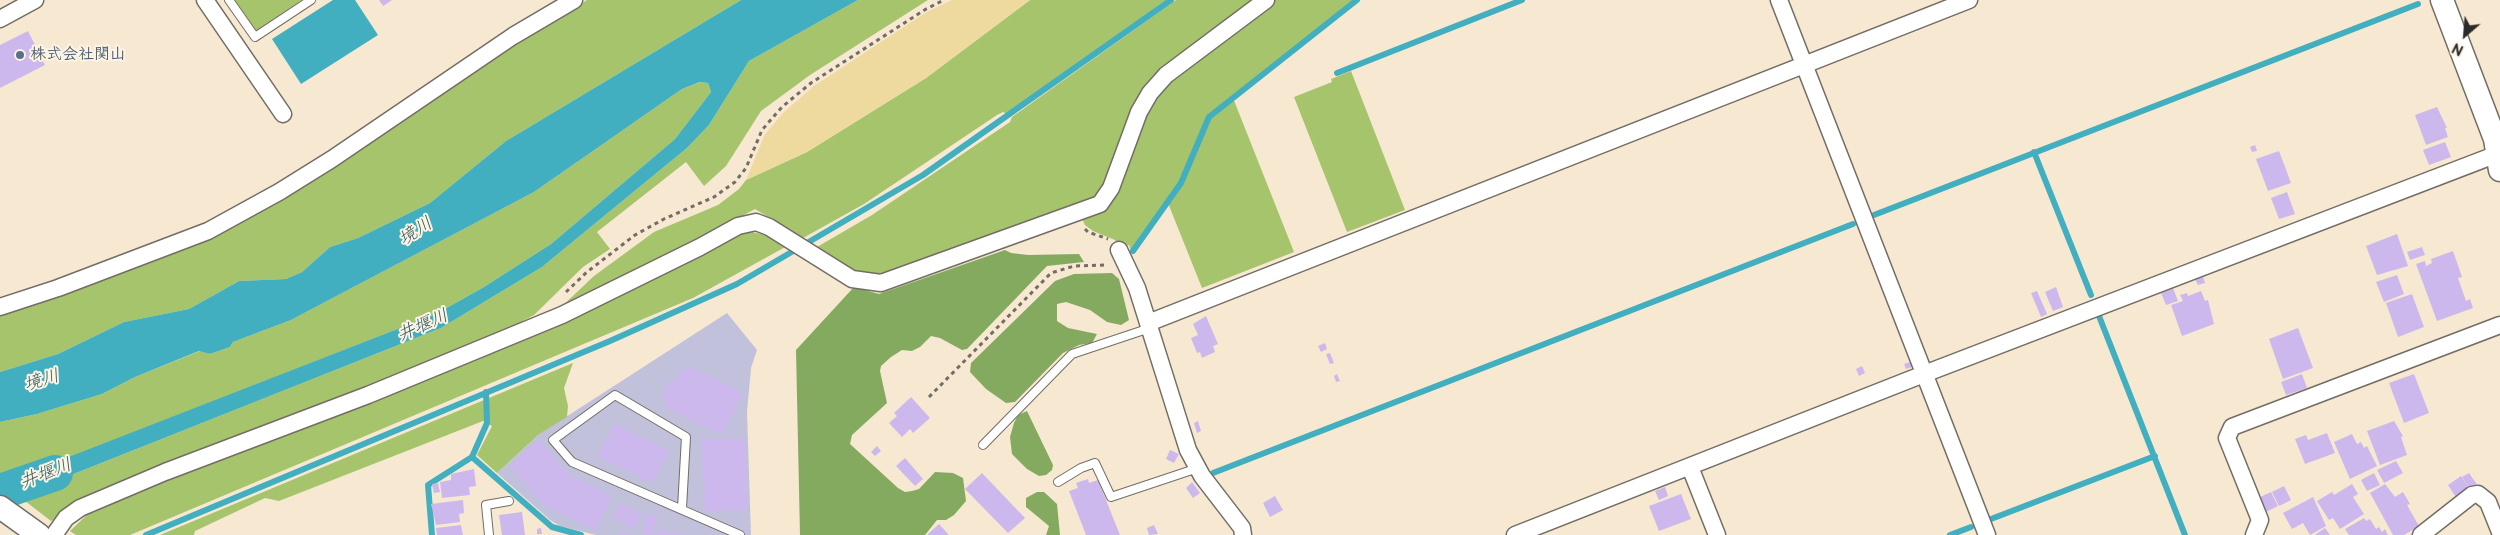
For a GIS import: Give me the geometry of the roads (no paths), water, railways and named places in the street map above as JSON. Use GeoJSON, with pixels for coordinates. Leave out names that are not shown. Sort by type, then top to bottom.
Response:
{"type":"FeatureCollection","features":[{"type":"Feature","properties":{"kind":"street"},"geometry":{"type":"LineString","coordinates":[[0,20],[35,0]]}},
{"type":"Feature","properties":{"kind":"street"},"geometry":{"type":"LineString","coordinates":[[205,0],[283,114]]}},
{"type":"Feature","properties":{"kind":"street"},"geometry":{"type":"LineString","coordinates":[[0,307],[58,288],[208,231],[279,192],[332,159],[513,36],[574,0]]}},
{"type":"Feature","properties":{"kind":"street"},"geometry":{"type":"LineString","coordinates":[[54,535],[66,518],[80,508],[165,472],[368,395],[562,315],[700,247],[738,226],[756,222],[769,227],[852,279],[881,283],[1027,228],[1100,204],[1111,188],[1140,112],[1150,94],[1166,75],[1266,0]]}},
{"type":"Feature","properties":{"kind":"street"},"geometry":{"type":"LineString","coordinates":[[1779,0],[1987,535]]}},
{"type":"Feature","properties":{"kind":"street"},"geometry":{"type":"LineString","coordinates":[[1149,325],[1969,0]]}},
{"type":"Feature","properties":{"kind":"street"},"geometry":{"type":"LineString","coordinates":[[1516,535],[1924,374],[2499,159],[2495,139],[2442,0]]}},
{"type":"Feature","properties":{"kind":"street"},"geometry":{"type":"LineString","coordinates":[[1123,257],[1137,288],[1188,450],[1198,468],[1242,528],[1243,535]]}},
{"type":"Feature","properties":{"kind":"street"},"geometry":{"type":"LineString","coordinates":[[2254,535],[2260,520],[2227,438],[2232,427],[2500,325]]}},
{"type":"Feature","properties":{"kind":"street"},"geometry":{"type":"LineString","coordinates":[[1690,467],[1717,535]]}},
{"type":"Feature","properties":{"kind":"street"},"geometry":{"type":"LineString","coordinates":[[2421,535],[2472,495],[2478,494],[2488,502],[2500,532]]}},
{"type":"Feature","properties":{"kind":"street"},"geometry":{"type":"LineString","coordinates":[[0,507],[30,531]]}},
{"type":"Feature","properties":{"kind":"lane"},"geometry":{"type":"LineString","coordinates":[[229,0],[255,37],[311,0]]}},
{"type":"Feature","properties":{"kind":"lane"},"geometry":{"type":"LineString","coordinates":[[983,445],[1072,354],[1149,325]]}},
{"type":"Feature","properties":{"kind":"lane"},"geometry":{"type":"LineString","coordinates":[[682,508],[686,437],[616,395],[553,440],[572,462],[682,508],[740,535]]}},
{"type":"Feature","properties":{"kind":"lane"},"geometry":{"type":"LineString","coordinates":[[1058,482],[1081,468],[1095,463],[1111,497],[1198,468]]}},
{"type":"Feature","properties":{"kind":"lane"},"geometry":{"type":"LineString","coordinates":[[489,535],[486,505],[509,501]]}},
{"type":"Feature","properties":{"kind":"water"},"geometry":{"type":"Polygon","coordinates":[[[333,0],[355,0],[378,35],[301,84],[272,39],[333,0]]]}},
{"type":"Feature","properties":{"kind":"water","name":"境川"},"geometry":{"type":"Polygon","coordinates":[[[741,0],[858,0],[749,61],[709,125],[687,148],[542,267],[441,328],[66,477],[16,494],[2,483],[436,314],[484,287],[551,244],[675,139],[711,92],[708,83],[700,82],[682,89],[534,192],[291,320],[233,342],[230,347],[210,354],[199,351],[135,377],[102,394],[37,414],[0,422],[0,372],[58,354],[124,322],[189,309],[239,281],[286,279],[302,272],[330,247],[358,238],[430,203],[506,141],[741,0]]]}},
{"type":"Feature","properties":{"kind":"waterway"},"geometry":{"type":"LineString","coordinates":[[146,535],[610,341],[737,284],[923,175],[1171,0]]}},
{"type":"Feature","properties":{"kind":"waterway"},"geometry":{"type":"LineString","coordinates":[[1133,251],[1181,183],[1209,117],[1357,0]]}},
{"type":"Feature","properties":{"kind":"waterway"},"geometry":{"type":"LineString","coordinates":[[1337,73],[1522,0]]}},
{"type":"Feature","properties":{"kind":"waterway"},"geometry":{"type":"LineString","coordinates":[[1874,215],[2418,4]]}},
{"type":"Feature","properties":{"kind":"waterway"},"geometry":{"type":"LineString","coordinates":[[2034,152],[2091,295]]}},
{"type":"Feature","properties":{"kind":"waterway"},"geometry":{"type":"LineString","coordinates":[[1213,473],[1853,224]]}},
{"type":"Feature","properties":{"kind":"waterway"},"geometry":{"type":"LineString","coordinates":[[2099,316],[2185,535]]}},
{"type":"Feature","properties":{"kind":"waterway"},"geometry":{"type":"LineString","coordinates":[[486,392],[487,423],[472,457],[552,527],[581,535]]}},
{"type":"Feature","properties":{"kind":"waterway"},"geometry":{"type":"LineString","coordinates":[[1991,519],[2155,456]]}},
{"type":"Feature","properties":{"kind":"waterway"},"geometry":{"type":"LineString","coordinates":[[432,535],[428,485],[472,457]]}},
{"type":"Feature","properties":{"kind":"waterway","name":"井堰川"},"geometry":{"type":"LineString","coordinates":[[0,492],[55,473]]}},
{"type":"Feature","properties":{"kind":"waterway"},"geometry":{"type":"LineString","coordinates":[[1950,535],[1971,527]]}},
{"type":"Feature","properties":{"kind":"place","name":"株式会社関山"},"geometry":{"type":"Point","coordinates":[20,55]}}]}
